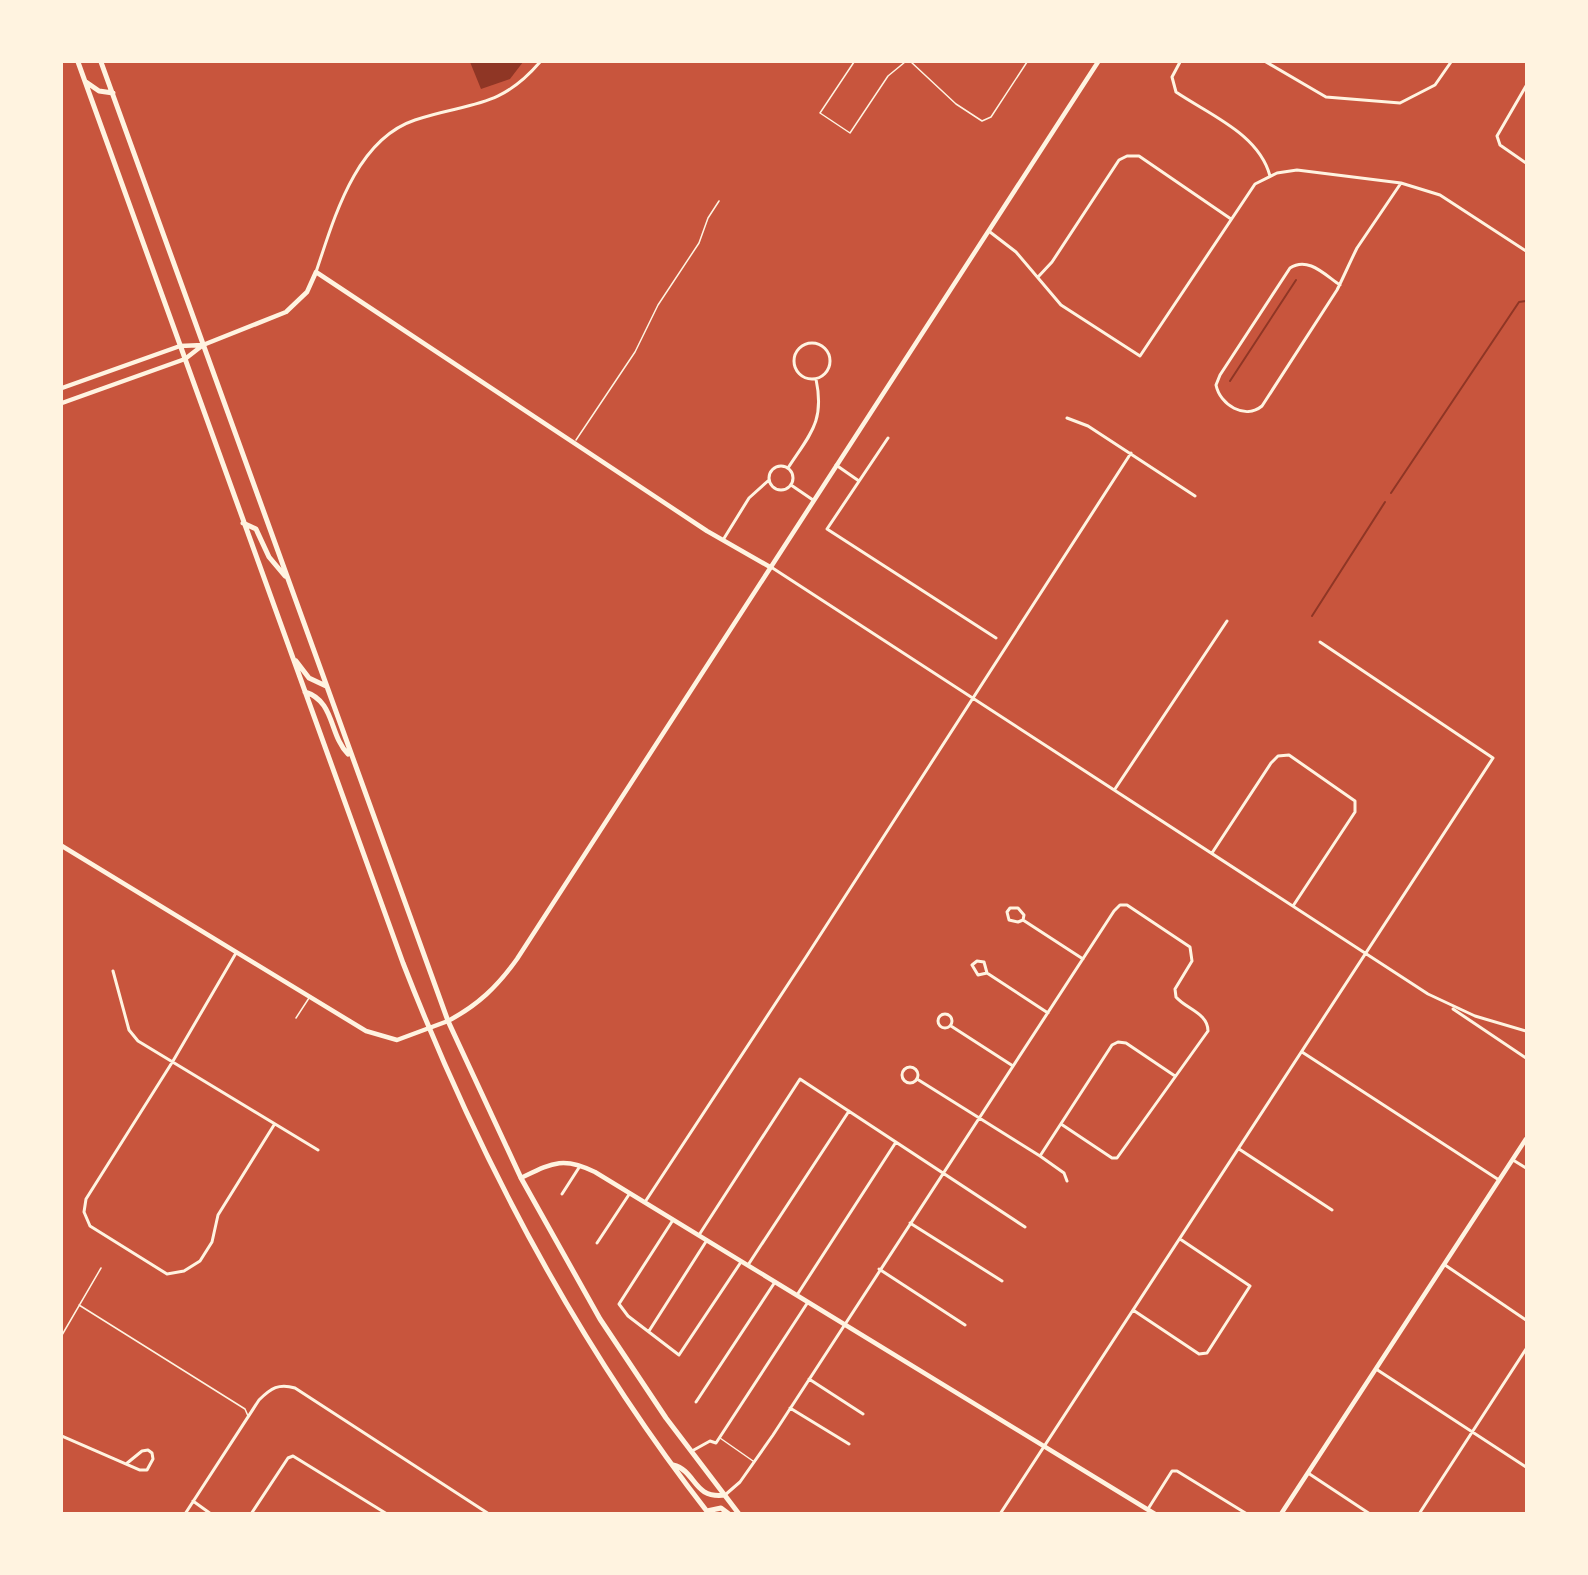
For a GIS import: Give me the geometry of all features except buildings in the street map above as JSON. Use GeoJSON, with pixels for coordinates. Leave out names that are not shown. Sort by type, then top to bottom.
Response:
{"type":"FeatureCollection","features":[{"type":"Feature","properties":{"kind":"highway"},"geometry":{"type":"LineString","coordinates":[[78,62],[428,1029],[479,1142],[541,1261],[581,1330],[672,1465],[708,1512],[721,1508],[729,1514]]}},
{"type":"Feature","properties":{"kind":"highway"},"geometry":{"type":"LineString","coordinates":[[101,62],[448,1021],[521,1178],[600,1319],[691,1452],[739,1514]]}},
{"type":"Feature","properties":{"kind":"highway"},"geometry":{"type":"LineString","coordinates":[[85,82],[99,91],[112,93]]}},
{"type":"Feature","properties":{"kind":"highway"},"geometry":{"type":"LineString","coordinates":[[243,523],[256,529],[269,557],[288,580]]}},
{"type":"Feature","properties":{"kind":"highway"},"geometry":{"type":"LineString","coordinates":[[291,655],[309,678],[326,686]]}},
{"type":"Feature","properties":{"kind":"highway"},"geometry":{"type":"LineString","coordinates":[[305,692],[315,695],[324,703],[341,747],[352,758]]}},
{"type":"Feature","properties":{"kind":"highway"},"geometry":{"type":"LineString","coordinates":[[672,1465],[686,1473],[695,1486],[706,1494],[725,1495]]}},
{"type":"Feature","properties":{"kind":"street"},"geometry":{"type":"LineString","coordinates":[[62,403],[185,359],[203,345],[286,312],[307,292],[354,177],[366,156],[386,137],[413,120],[475,106],[516,87],[540,62]]}},
{"type":"Feature","properties":{"kind":"street"},"geometry":{"type":"LineString","coordinates":[[62,846],[366,1031],[397,1040],[448,1021],[476,1006],[502,981],[813,500],[990,232],[1098,62]]}},
{"type":"Feature","properties":{"kind":"street"},"geometry":{"type":"LineString","coordinates":[[1180,62],[1172,77],[1176,92],[1252,142],[1262,155],[1270,176]]}},
{"type":"Feature","properties":{"kind":"street"},"geometry":{"type":"LineString","coordinates":[[1266,62],[1326,97],[1400,103],[1435,86],[1450,62]]}},
{"type":"Feature","properties":{"kind":"street"},"geometry":{"type":"LineString","coordinates":[[1527,86],[1498,130],[1497,136],[1500,145],[1527,163]]}},
{"type":"Feature","properties":{"kind":"street"},"geometry":{"type":"LineString","coordinates":[[1038,277],[1052,262],[1119,160],[1127,156],[1139,156],[1231,219]]}},
{"type":"Feature","properties":{"kind":"street"},"geometry":{"type":"LineString","coordinates":[[990,232],[1016,252],[1061,305],[1140,356],[1255,184],[1286,171],[1303,170],[1401,183],[1440,195],[1527,251]]}},
{"type":"Feature","properties":{"kind":"street"},"geometry":{"type":"LineString","coordinates":[[1340,285],[1311,265],[1303,263],[1290,268],[1220,375],[1216,386],[1222,399],[1241,412],[1248,413],[1262,406],[1340,285],[1358,248],[1401,183]]}},
{"type":"Feature","properties":{"kind":"street"},"geometry":{"type":"LineString","coordinates":[[316,272],[574,444],[1115,789],[1527,1058]]}},
{"type":"Feature","properties":{"kind":"street"},"geometry":{"type":"LineString","coordinates":[[809,344],[824,348],[830,358],[825,374],[816,379],[803,377],[795,368],[795,356],[798,350],[809,344]]}},
{"type":"Feature","properties":{"kind":"street"},"geometry":{"type":"LineString","coordinates":[[62,388],[180,346],[203,345]]}},
{"type":"Feature","properties":{"kind":"street"},"geometry":{"type":"LineString","coordinates":[[788,468],[819,416],[820,398],[816,379]]}},
{"type":"Feature","properties":{"kind":"street"},"geometry":{"type":"LineString","coordinates":[[1067,418],[1080,421],[1196,496]]}},
{"type":"Feature","properties":{"kind":"street"},"geometry":{"type":"LineString","coordinates":[[888,438],[828,530],[996,638]]}},
{"type":"Feature","properties":{"kind":"street"},"geometry":{"type":"LineString","coordinates":[[645,1202],[1131,453]]}},
{"type":"Feature","properties":{"kind":"street"},"geometry":{"type":"LineString","coordinates":[[836,465],[859,481]]}},
{"type":"Feature","properties":{"kind":"street"},"geometry":{"type":"LineString","coordinates":[[788,468],[776,467],[770,472],[769,480],[773,488],[779,490],[791,485]]}},
{"type":"Feature","properties":{"kind":"street"},"geometry":{"type":"LineString","coordinates":[[788,468],[793,476],[791,485]]}},
{"type":"Feature","properties":{"kind":"street"},"geometry":{"type":"LineString","coordinates":[[723,540],[749,498],[769,480]]}},
{"type":"Feature","properties":{"kind":"street"},"geometry":{"type":"LineString","coordinates":[[791,485],[813,500]]}},
{"type":"Feature","properties":{"kind":"street"},"geometry":{"type":"LineString","coordinates":[[1115,789],[1227,621]]}},
{"type":"Feature","properties":{"kind":"street"},"geometry":{"type":"LineString","coordinates":[[1000,1514],[1493,758],[1320,642]]}},
{"type":"Feature","properties":{"kind":"street"},"geometry":{"type":"LineString","coordinates":[[1212,853],[1271,763],[1278,756],[1289,755],[1355,801],[1355,812],[1293,906]]}},
{"type":"Feature","properties":{"kind":"street"},"geometry":{"type":"LineString","coordinates":[[725,1495],[740,1482],[790,1408],[843,1323],[1114,911],[1120,905],[1127,905],[1192,951],[1192,961],[1175,989],[1176,997],[1203,1017],[1208,1024],[1208,1031],[1184,1068],[1175,1076],[1117,1158],[1112,1158],[1061,1124]]}},
{"type":"Feature","properties":{"kind":"street"},"geometry":{"type":"LineString","coordinates":[[1010,908],[1018,908],[1024,915],[1023,920],[1018,922],[1009,920],[1007,912],[1010,908]]}},
{"type":"Feature","properties":{"kind":"street"},"geometry":{"type":"LineString","coordinates":[[1023,920],[1083,959]]}},
{"type":"Feature","properties":{"kind":"street"},"geometry":{"type":"LineString","coordinates":[[236,953],[173,1061],[86,1199],[84,1212],[90,1226],[167,1274],[184,1271],[200,1261],[212,1242],[218,1215],[274,1125]]}},
{"type":"Feature","properties":{"kind":"street"},"geometry":{"type":"LineString","coordinates":[[987,973],[978,975],[972,965],[977,961],[984,962],[987,973],[1048,1013]]}},
{"type":"Feature","properties":{"kind":"street"},"geometry":{"type":"LineString","coordinates":[[113,971],[129,1030],[138,1041],[318,1150]]}},
{"type":"Feature","properties":{"kind":"street"},"geometry":{"type":"LineString","coordinates":[[1449,1006],[1527,1031]]}},
{"type":"Feature","properties":{"kind":"street"},"geometry":{"type":"LineString","coordinates":[[949,1015],[953,1021],[951,1026],[941,1027],[938,1023],[940,1017],[949,1015]]}},
{"type":"Feature","properties":{"kind":"street"},"geometry":{"type":"LineString","coordinates":[[951,1026],[1013,1066]]}},
{"type":"Feature","properties":{"kind":"street"},"geometry":{"type":"LineString","coordinates":[[1040,1156],[1112,1045],[1118,1042],[1126,1043],[1175,1076]]}},
{"type":"Feature","properties":{"kind":"street"},"geometry":{"type":"LineString","coordinates":[[1302,1052],[1500,1181]]}},
{"type":"Feature","properties":{"kind":"street"},"geometry":{"type":"LineString","coordinates":[[917,1079],[918,1074],[914,1068],[907,1067],[903,1071],[903,1079],[907,1082],[917,1079],[1040,1156],[1064,1173],[1067,1180]]}},
{"type":"Feature","properties":{"kind":"street"},"geometry":{"type":"LineString","coordinates":[[699,1235],[800,1079],[1024,1227]]}},
{"type":"Feature","properties":{"kind":"street"},"geometry":{"type":"LineString","coordinates":[[748,1265],[849,1111]]}},
{"type":"Feature","properties":{"kind":"street"},"geometry":{"type":"LineString","coordinates":[[1281,1514],[1527,1139]]}},
{"type":"Feature","properties":{"kind":"street"},"geometry":{"type":"LineString","coordinates":[[797,1295],[896,1142]]}},
{"type":"Feature","properties":{"kind":"street"},"geometry":{"type":"LineString","coordinates":[[1239,1149],[1332,1210]]}},
{"type":"Feature","properties":{"kind":"street"},"geometry":{"type":"LineString","coordinates":[[1513,1160],[1527,1168]]}},
{"type":"Feature","properties":{"kind":"street"},"geometry":{"type":"LineString","coordinates":[[521,1178],[551,1163],[567,1162],[581,1165],[1155,1514]]}},
{"type":"Feature","properties":{"kind":"street"},"geometry":{"type":"LineString","coordinates":[[562,1194],[581,1165]]}},
{"type":"Feature","properties":{"kind":"street"},"geometry":{"type":"LineString","coordinates":[[597,1243],[630,1193]]}},
{"type":"Feature","properties":{"kind":"street"},"geometry":{"type":"LineString","coordinates":[[673,1220],[619,1304],[628,1316],[649,1330],[679,1356],[741,1261]]}},
{"type":"Feature","properties":{"kind":"street"},"geometry":{"type":"LineString","coordinates":[[910,1223],[1002,1281]]}},
{"type":"Feature","properties":{"kind":"street"},"geometry":{"type":"LineString","coordinates":[[1133,1310],[1199,1354],[1207,1353],[1250,1286],[1180,1239]]}},
{"type":"Feature","properties":{"kind":"street"},"geometry":{"type":"LineString","coordinates":[[649,1330],[707,1240]]}},
{"type":"Feature","properties":{"kind":"street"},"geometry":{"type":"LineString","coordinates":[[1445,1265],[1527,1320]]}},
{"type":"Feature","properties":{"kind":"street"},"geometry":{"type":"LineString","coordinates":[[879,1269],[965,1325]]}},
{"type":"Feature","properties":{"kind":"street"},"geometry":{"type":"LineString","coordinates":[[696,1402],[775,1282]]}},
{"type":"Feature","properties":{"kind":"street"},"geometry":{"type":"LineString","coordinates":[[691,1452],[710,1441],[716,1443],[808,1302]]}},
{"type":"Feature","properties":{"kind":"street"},"geometry":{"type":"LineString","coordinates":[[1419,1514],[1527,1349]]}},
{"type":"Feature","properties":{"kind":"street"},"geometry":{"type":"LineString","coordinates":[[1376,1369],[1527,1467]]}},
{"type":"Feature","properties":{"kind":"street"},"geometry":{"type":"LineString","coordinates":[[808,1379],[863,1414]]}},
{"type":"Feature","properties":{"kind":"street"},"geometry":{"type":"LineString","coordinates":[[185,1514],[259,1400],[275,1386],[286,1385],[295,1388],[489,1514]]}},
{"type":"Feature","properties":{"kind":"street"},"geometry":{"type":"LineString","coordinates":[[790,1408],[849,1444]]}},
{"type":"Feature","properties":{"kind":"street"},"geometry":{"type":"LineString","coordinates":[[62,1436],[126,1464],[140,1470],[147,1470],[153,1460],[152,1453],[148,1450],[142,1451],[126,1464]]}},
{"type":"Feature","properties":{"kind":"street"},"geometry":{"type":"LineString","coordinates":[[251,1514],[288,1458],[293,1456],[387,1514]]}},
{"type":"Feature","properties":{"kind":"street"},"geometry":{"type":"LineString","coordinates":[[1148,1509],[1172,1471],[1177,1470],[1247,1514]]}},
{"type":"Feature","properties":{"kind":"street"},"geometry":{"type":"LineString","coordinates":[[1308,1473],[1370,1514]]}},
{"type":"Feature","properties":{"kind":"street"},"geometry":{"type":"LineString","coordinates":[[193,1502],[211,1514]]}},
{"type":"Feature","properties":{"kind":"lane"},"geometry":{"type":"LineString","coordinates":[[854,62],[820,113],[850,133],[888,76],[905,62]]}},
{"type":"Feature","properties":{"kind":"lane"},"geometry":{"type":"LineString","coordinates":[[911,62],[949,98],[982,121],[991,117],[1027,62]]}},
{"type":"Feature","properties":{"kind":"lane"},"geometry":{"type":"LineString","coordinates":[[574,444],[635,352],[658,305],[699,243],[708,218],[719,201]]}},
{"type":"Feature","properties":{"kind":"lane"},"geometry":{"type":"LineString","coordinates":[[296,1018],[309,997]]}},
{"type":"Feature","properties":{"kind":"lane"},"geometry":{"type":"LineString","coordinates":[[62,1335],[101,1268]]}},
{"type":"Feature","properties":{"kind":"lane"},"geometry":{"type":"LineString","coordinates":[[79,1305],[245,1409],[248,1416]]}},
{"type":"Feature","properties":{"kind":"lane"},"geometry":{"type":"LineString","coordinates":[[719,1438],[754,1462]]}},
{"type":"Feature","properties":{"kind":"shaded area"},"geometry":{"type":"Polygon","coordinates":[[[470,62],[523,62],[510,79],[481,89],[470,62]]]}},
{"type":"Feature","properties":{"kind":"waterway"},"geometry":{"type":"LineString","coordinates":[[1230,381],[1296,280]]}},
{"type":"Feature","properties":{"kind":"waterway"},"geometry":{"type":"LineString","coordinates":[[1391,493],[1519,302],[1526,301]]}},
{"type":"Feature","properties":{"kind":"waterway"},"geometry":{"type":"LineString","coordinates":[[1312,616],[1385,502]]}}]}
